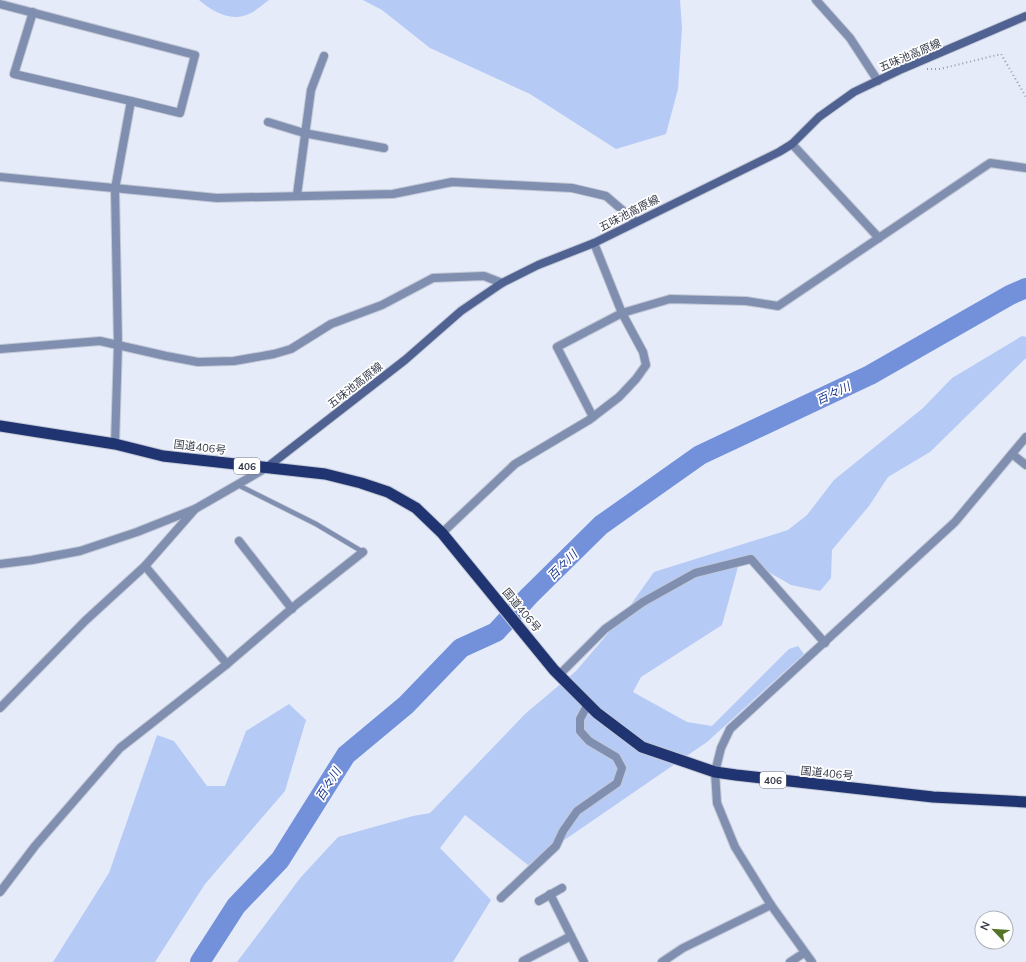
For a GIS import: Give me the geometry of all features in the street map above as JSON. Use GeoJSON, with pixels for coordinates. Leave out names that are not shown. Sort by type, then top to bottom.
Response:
{"type":"FeatureCollection","features":[{"type":"Feature","properties":{"kind":"highway","name":"国道406号"},"geometry":{"type":"LineString","coordinates":[[0,426],[115,444],[163,456],[325,474],[361,483],[388,492],[416,508],[442,533],[556,672],[597,713],[642,747],[715,772],[933,797],[1026,802]]}},
{"type":"Feature","properties":{"kind":"main road","name":"五味池高原線"},"geometry":{"type":"LineString","coordinates":[[266,468],[405,360],[461,311],[502,283],[538,265],[594,243],[635,221],[792,144],[819,117],[854,92],[1026,16]]}},
{"type":"Feature","properties":{"kind":"street"},"geometry":{"type":"LineString","coordinates":[[816,0],[850,38],[878,81]]}},
{"type":"Feature","properties":{"kind":"street"},"geometry":{"type":"LineString","coordinates":[[0,4],[33,12],[195,55],[180,113],[14,74],[33,12]]}},
{"type":"Feature","properties":{"kind":"street"},"geometry":{"type":"LineString","coordinates":[[297,195],[304,133],[311,90],[324,56]]}},
{"type":"Feature","properties":{"kind":"street"},"geometry":{"type":"LineString","coordinates":[[115,444],[118,345],[115,189],[131,101]]}},
{"type":"Feature","properties":{"kind":"street"},"geometry":{"type":"LineString","coordinates":[[268,122],[304,133],[384,148]]}},
{"type":"Feature","properties":{"kind":"street"},"geometry":{"type":"LineString","coordinates":[[792,144],[879,238]]}},
{"type":"Feature","properties":{"kind":"street"},"geometry":{"type":"LineString","coordinates":[[593,417],[557,347],[622,313],[670,299],[746,301],[778,306],[990,163],[1026,168]]}},
{"type":"Feature","properties":{"kind":"street"},"geometry":{"type":"LineString","coordinates":[[0,177],[218,198],[393,194],[452,182],[572,188],[606,196],[635,221]]}},
{"type":"Feature","properties":{"kind":"street"},"geometry":{"type":"LineString","coordinates":[[442,533],[515,464],[593,417],[619,397],[636,380],[646,364],[642,352],[622,313],[594,243]]}},
{"type":"Feature","properties":{"kind":"street"},"geometry":{"type":"LineString","coordinates":[[0,349],[100,341],[198,362],[234,361],[274,354],[291,349],[332,324],[382,305],[433,278],[484,276],[502,283]]}},
{"type":"Feature","properties":{"kind":"street"},"geometry":{"type":"LineString","coordinates":[[812,962],[804,953],[771,905],[735,847],[716,803],[715,772],[721,748],[730,729],[955,522],[1026,438]]}},
{"type":"Feature","properties":{"kind":"street"},"geometry":{"type":"LineString","coordinates":[[1012,454],[1026,465]]}},
{"type":"Feature","properties":{"kind":"street"},"geometry":{"type":"LineString","coordinates":[[0,564],[80,551],[137,532],[195,509],[266,468]]}},
{"type":"Feature","properties":{"kind":"street"},"geometry":{"type":"LineString","coordinates":[[0,708],[85,621],[146,566],[195,509]]}},
{"type":"Feature","properties":{"kind":"street"},"geometry":{"type":"LineString","coordinates":[[239,541],[292,609]]}},
{"type":"Feature","properties":{"kind":"street"},"geometry":{"type":"LineString","coordinates":[[0,892],[35,846],[120,748],[228,664],[292,609],[363,552]]}},
{"type":"Feature","properties":{"kind":"street"},"geometry":{"type":"LineString","coordinates":[[556,672],[605,629],[643,602],[695,573],[751,559],[825,642]]}},
{"type":"Feature","properties":{"kind":"street"},"geometry":{"type":"LineString","coordinates":[[146,566],[228,664]]}},
{"type":"Feature","properties":{"kind":"street"},"geometry":{"type":"LineString","coordinates":[[501,898],[556,846],[563,830],[577,811],[617,783],[621,775],[622,768],[616,757],[589,741],[580,731],[580,719],[588,704]]}},
{"type":"Feature","properties":{"kind":"street"},"geometry":{"type":"LineString","coordinates":[[539,901],[562,888]]}},
{"type":"Feature","properties":{"kind":"street"},"geometry":{"type":"LineString","coordinates":[[550,894],[584,962]]}},
{"type":"Feature","properties":{"kind":"street"},"geometry":{"type":"LineString","coordinates":[[662,962],[683,948],[771,905]]}},
{"type":"Feature","properties":{"kind":"street"},"geometry":{"type":"LineString","coordinates":[[523,961],[571,936]]}},
{"type":"Feature","properties":{"kind":"street"},"geometry":{"type":"LineString","coordinates":[[790,962],[804,953]]}},
{"type":"Feature","properties":{"kind":"lane"},"geometry":{"type":"LineString","coordinates":[[237,484],[316,524],[363,552]]}},
{"type":"Feature","properties":{"kind":"path"},"geometry":{"type":"LineString","coordinates":[[925,69],[940,69],[1001,54],[1026,97]]}},
{"type":"Feature","properties":{"kind":"shaded area"},"geometry":{"type":"Polygon","coordinates":[[[199,0],[269,0],[251,13],[237,17],[223,15],[199,0]]]}},
{"type":"Feature","properties":{"kind":"shaded area"},"geometry":{"type":"Polygon","coordinates":[[[363,0],[680,0],[682,28],[678,89],[666,134],[616,149],[530,94],[430,48],[382,10],[363,0]]]}},
{"type":"Feature","properties":{"kind":"shaded area"},"geometry":{"type":"Polygon","coordinates":[[[1022,336],[1026,337],[1026,358],[930,452],[888,477],[869,506],[832,550],[831,578],[820,591],[791,585],[741,556],[722,625],[641,677],[633,692],[687,722],[712,726],[789,649],[798,646],[804,654],[707,742],[528,865],[465,815],[440,848],[491,900],[453,962],[237,962],[301,877],[338,837],[413,816],[430,813],[525,714],[576,671],[622,617],[654,572],[788,530],[807,515],[834,480],[923,408],[952,378],[1022,336]]]}},
{"type":"Feature","properties":{"kind":"shaded area"},"geometry":{"type":"Polygon","coordinates":[[[289,704],[306,720],[285,791],[205,884],[155,962],[53,962],[109,873],[157,735],[174,741],[207,786],[225,786],[246,731],[289,704]]]}},
{"type":"Feature","properties":{"kind":"waterway","name":"百々川"},"geometry":{"type":"LineString","coordinates":[[200,962],[236,906],[280,860],[346,755],[406,705],[461,648],[496,632],[529,596],[601,525],[700,455],[870,375],[1010,295],[1026,288]]}}]}
